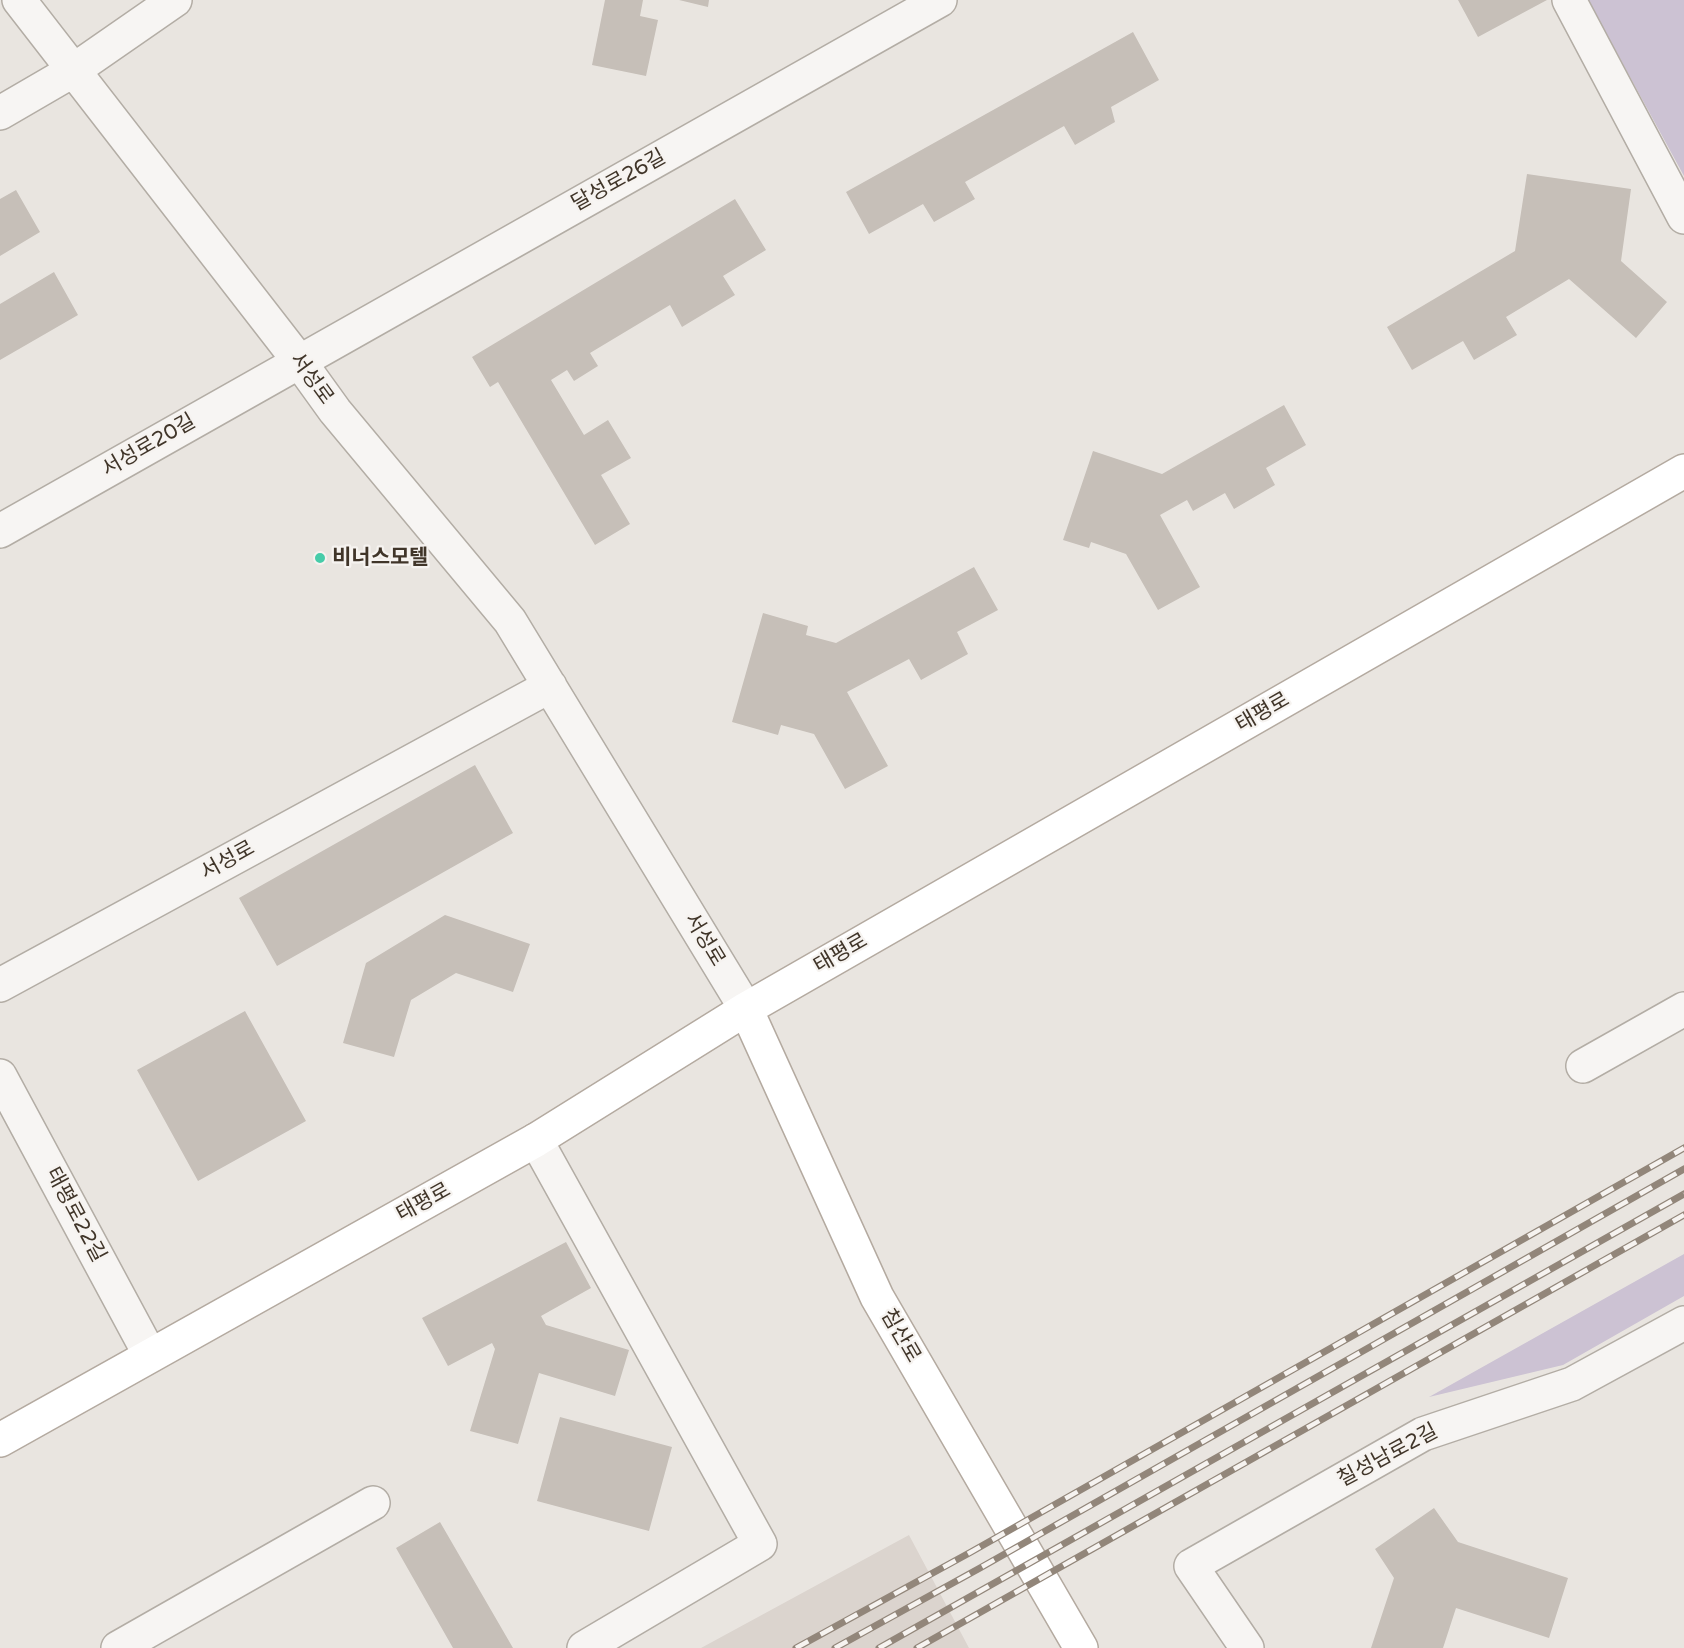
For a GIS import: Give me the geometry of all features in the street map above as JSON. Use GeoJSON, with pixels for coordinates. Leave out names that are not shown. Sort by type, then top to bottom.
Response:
{"type":"FeatureCollection","features":[{"type":"Feature","properties":{"kind":"main road","name":"태평로"},"geometry":{"type":"LineString","coordinates":[[0,1440],[536,1140],[746,1009],[1684,471]]}},
{"type":"Feature","properties":{"kind":"main road","name":"침산로"},"geometry":{"type":"LineString","coordinates":[[746,1009],[877,1297],[1082,1648]]}},
{"type":"Feature","properties":{"kind":"street","name":"서성로"},"geometry":{"type":"LineString","coordinates":[[19,0],[335,411],[510,621],[746,1009]]}},
{"type":"Feature","properties":{"kind":"street"},"geometry":{"type":"LineString","coordinates":[[0,113],[74,70],[175,0]]}},
{"type":"Feature","properties":{"kind":"street","name":"달성로26길"},"geometry":{"type":"LineString","coordinates":[[299,362],[940,0]]}},
{"type":"Feature","properties":{"kind":"street"},"geometry":{"type":"LineString","coordinates":[[1569,0],[1684,217]]}},
{"type":"Feature","properties":{"kind":"street","name":"서성로20길"},"geometry":{"type":"LineString","coordinates":[[0,531],[299,362]]}},
{"type":"Feature","properties":{"kind":"street","name":"서성로"},"geometry":{"type":"LineString","coordinates":[[0,985],[550,686]]}},
{"type":"Feature","properties":{"kind":"street"},"geometry":{"type":"LineString","coordinates":[[1583,1066],[1684,1009]]}},
{"type":"Feature","properties":{"kind":"street","name":"태평로22길"},"geometry":{"type":"LineString","coordinates":[[0,1076],[150,1355]]}},
{"type":"Feature","properties":{"kind":"street"},"geometry":{"type":"LineString","coordinates":[[536,1140],[760,1545],[584,1648]]}},
{"type":"Feature","properties":{"kind":"street","name":"칠성남로2길"},"geometry":{"type":"LineString","coordinates":[[1247,1648],[1191,1566],[1423,1434],[1572,1384],[1684,1323]]}},
{"type":"Feature","properties":{"kind":"street"},"geometry":{"type":"LineString","coordinates":[[118,1648],[373,1503]]}},
{"type":"Feature","properties":{"kind":"shaded area"},"geometry":{"type":"Polygon","coordinates":[[[1588,0],[1684,0],[1684,176],[1588,0]]]}},
{"type":"Feature","properties":{"kind":"shaded area"},"geometry":{"type":"Polygon","coordinates":[[[1684,1254],[1684,1296],[1563,1365],[1429,1397],[1684,1254]]]}},
{"type":"Feature","properties":{"kind":"shaded area"},"geometry":{"type":"Polygon","coordinates":[[[909,1535],[969,1648],[701,1648],[909,1535]]]}},
{"type":"Feature","properties":{"kind":"building"},"geometry":{"type":"Polygon","coordinates":[[[605,0],[643,0],[640,16],[658,20],[646,76],[592,65],[605,0]]]}},
{"type":"Feature","properties":{"kind":"building"},"geometry":{"type":"Polygon","coordinates":[[[679,0],[709,0],[708,7],[679,0]]]}},
{"type":"Feature","properties":{"kind":"building"},"geometry":{"type":"Polygon","coordinates":[[[1458,0],[1547,0],[1478,37],[1458,0]]]}},
{"type":"Feature","properties":{"kind":"building"},"geometry":{"type":"Polygon","coordinates":[[[1133,32],[1159,80],[1111,107],[1115,122],[1075,145],[1064,126],[965,182],[975,199],[934,222],[923,204],[869,234],[846,192],[1133,32]]]}},
{"type":"Feature","properties":{"kind":"building"},"geometry":{"type":"Polygon","coordinates":[[[1527,174],[1631,189],[1621,261],[1667,302],[1636,338],[1569,279],[1506,317],[1517,335],[1474,360],[1463,341],[1412,370],[1387,327],[1515,251],[1527,174]]]}},
{"type":"Feature","properties":{"kind":"building"},"geometry":{"type":"Polygon","coordinates":[[[16,190],[40,232],[0,256],[0,199],[16,190]]]}},
{"type":"Feature","properties":{"kind":"building"},"geometry":{"type":"Polygon","coordinates":[[[735,199],[766,250],[723,276],[735,295],[682,327],[670,305],[590,353],[598,366],[574,381],[567,370],[551,380],[584,435],[608,420],[631,458],[601,475],[630,524],[595,545],[498,382],[490,387],[472,357],[735,199]]]}},
{"type":"Feature","properties":{"kind":"building"},"geometry":{"type":"Polygon","coordinates":[[[54,272],[78,315],[0,360],[0,304],[54,272]]]}},
{"type":"Feature","properties":{"kind":"building"},"geometry":{"type":"Polygon","coordinates":[[[1284,405],[1306,445],[1266,468],[1275,485],[1234,509],[1225,493],[1193,511],[1187,500],[1160,515],[1200,587],[1158,610],[1126,554],[1091,542],[1089,548],[1063,540],[1093,451],[1162,474],[1284,405]]]}},
{"type":"Feature","properties":{"kind":"building"},"geometry":{"type":"Polygon","coordinates":[[[974,567],[998,610],[957,632],[968,654],[921,680],[909,659],[847,692],[888,766],[845,789],[814,734],[781,725],[778,735],[732,722],[763,613],[808,626],[806,635],[836,643],[974,567]]]}},
{"type":"Feature","properties":{"kind":"building"},"geometry":{"type":"Polygon","coordinates":[[[475,765],[513,833],[277,966],[239,898],[475,765]]]}},
{"type":"Feature","properties":{"kind":"building"},"geometry":{"type":"Polygon","coordinates":[[[445,915],[530,944],[513,992],[456,973],[411,1000],[394,1057],[343,1043],[366,963],[445,915]]]}},
{"type":"Feature","properties":{"kind":"building"},"geometry":{"type":"Polygon","coordinates":[[[245,1011],[306,1121],[198,1181],[137,1070],[245,1011]]]}},
{"type":"Feature","properties":{"kind":"building"},"geometry":{"type":"Polygon","coordinates":[[[566,1242],[591,1288],[541,1316],[546,1325],[629,1350],[615,1396],[539,1373],[518,1444],[470,1431],[495,1349],[492,1343],[448,1366],[422,1318],[566,1242]]]}},
{"type":"Feature","properties":{"kind":"building"},"geometry":{"type":"Polygon","coordinates":[[[560,1417],[672,1447],[649,1531],[537,1501],[560,1417]]]}},
{"type":"Feature","properties":{"kind":"building"},"geometry":{"type":"Polygon","coordinates":[[[1434,1508],[1458,1542],[1568,1578],[1549,1638],[1456,1608],[1443,1648],[1371,1648],[1394,1578],[1375,1549],[1434,1508]]]}},
{"type":"Feature","properties":{"kind":"building"},"geometry":{"type":"Polygon","coordinates":[[[440,1522],[513,1648],[453,1648],[396,1548],[440,1522]]]}},
{"type":"Feature","properties":{"kind":"railway"},"geometry":{"type":"LineString","coordinates":[[796,1648],[971,1552],[1684,1148]]}},
{"type":"Feature","properties":{"kind":"railway"},"geometry":{"type":"LineString","coordinates":[[835,1648],[1684,1169]]}},
{"type":"Feature","properties":{"kind":"railway"},"geometry":{"type":"LineString","coordinates":[[879,1648],[1684,1194]]}},
{"type":"Feature","properties":{"kind":"railway"},"geometry":{"type":"LineString","coordinates":[[917,1648],[1684,1215]]}},
{"type":"Feature","properties":{"kind":"place","name":"비너스모텔"},"geometry":{"type":"Point","coordinates":[320,558]}}]}
